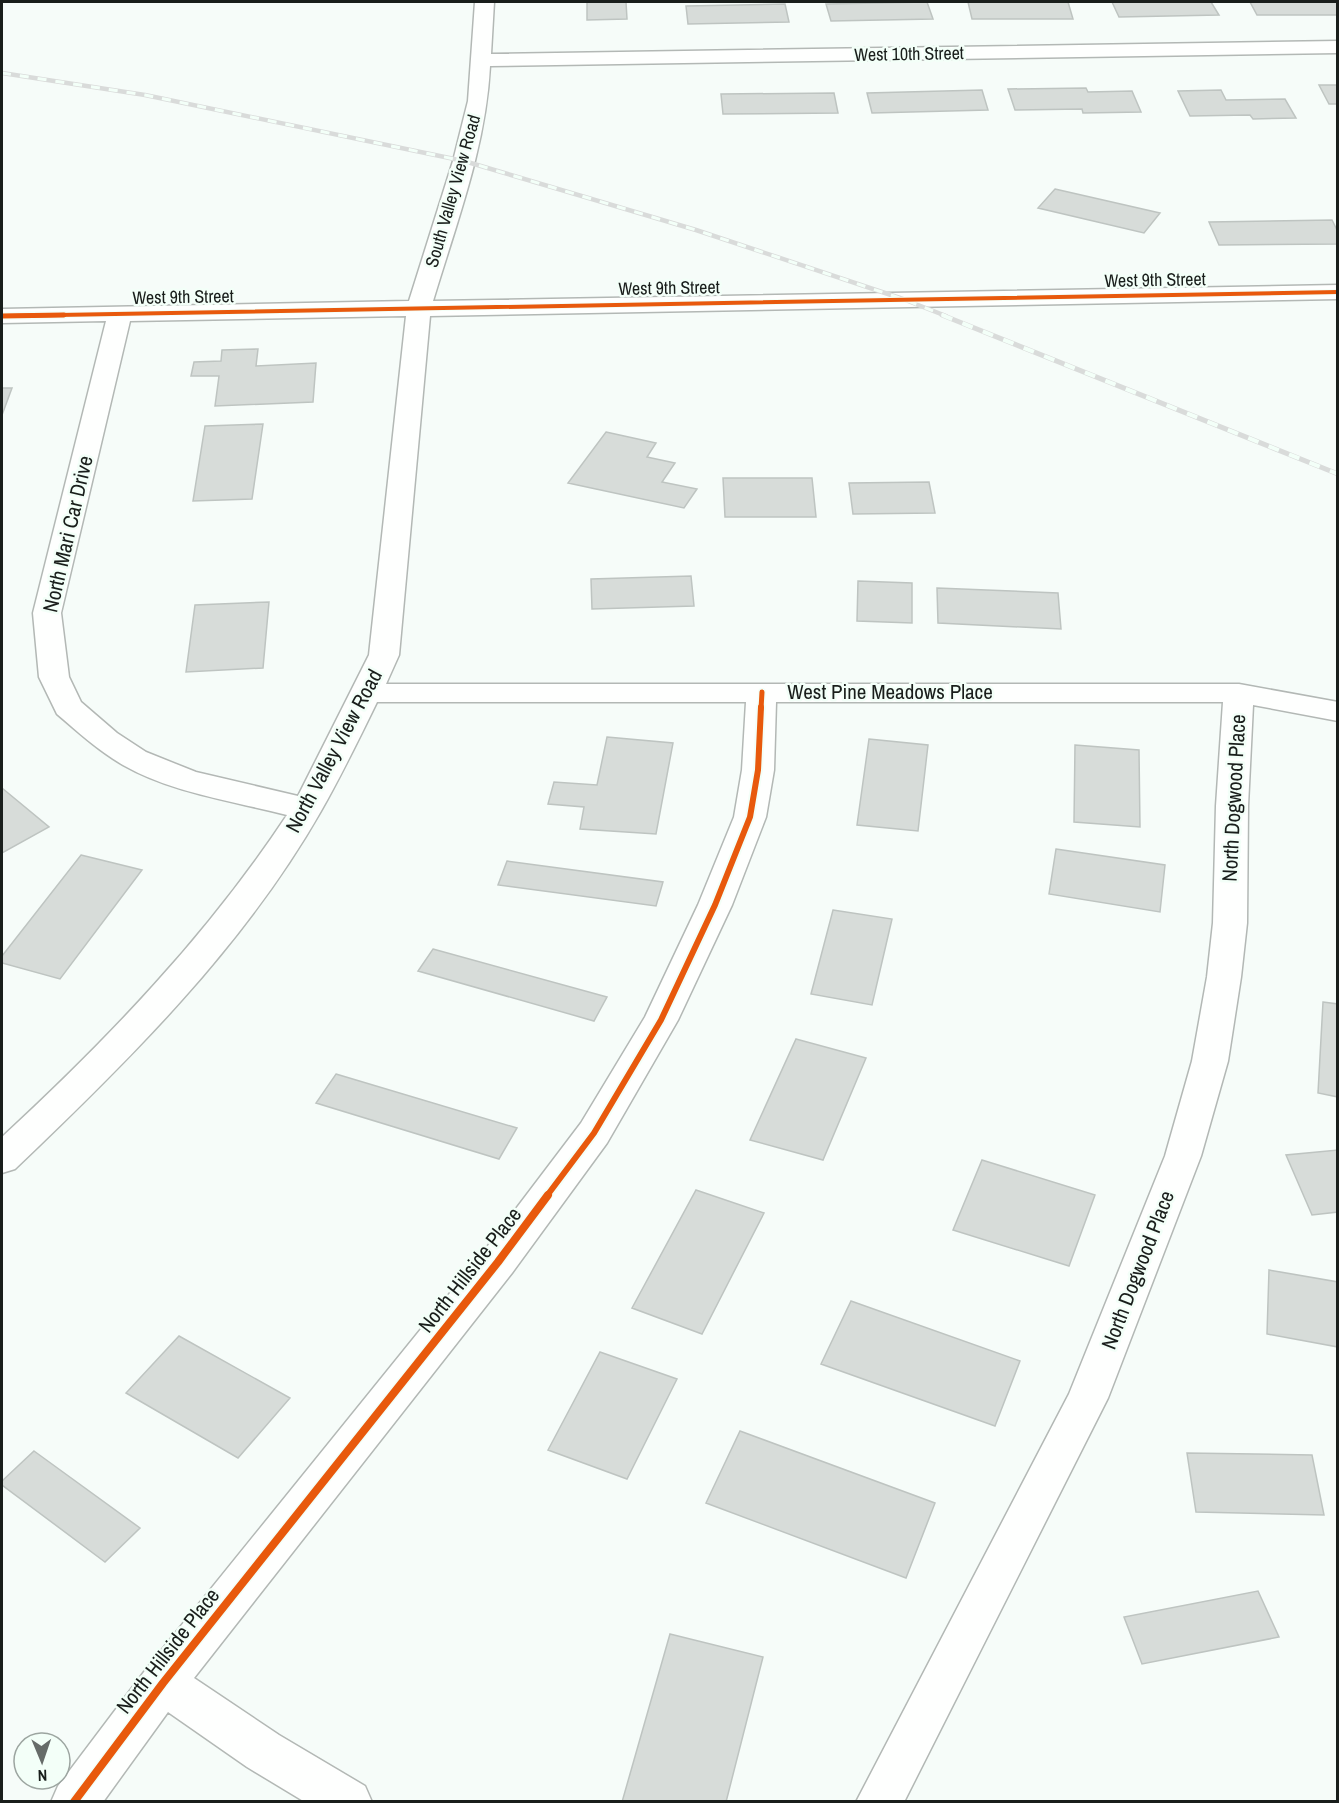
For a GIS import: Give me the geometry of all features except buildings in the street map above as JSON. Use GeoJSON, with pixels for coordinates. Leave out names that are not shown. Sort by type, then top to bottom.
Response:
{"type":"FeatureCollection","features":[{"type":"Feature","properties":{"kind":"street","name":"South Valley View Road"},"geometry":{"type":"LineString","coordinates":[[419,307],[464,161],[478,101],[484,2]]}},
{"type":"Feature","properties":{"kind":"street","name":"West 10th Street"},"geometry":{"type":"LineString","coordinates":[[482,60],[1338,47]]}},
{"type":"Feature","properties":{"kind":"street","name":"West 9th Street"},"geometry":{"type":"LineString","coordinates":[[2,316],[1338,291]]}},
{"type":"Feature","properties":{"kind":"street","name":"North Valley View Road"},"geometry":{"type":"LineString","coordinates":[[2,1159],[87,1079],[171,992],[224,928],[307,809],[368,693],[384,655],[390,612],[419,307]]}},
{"type":"Feature","properties":{"kind":"street","name":"North Mari Car Drive"},"geometry":{"type":"LineString","coordinates":[[120,314],[47,613],[54,677],[68,707],[106,741],[135,759],[187,780],[307,809]]}},
{"type":"Feature","properties":{"kind":"street","name":"North Hillside Place"},"geometry":{"type":"LineString","coordinates":[[74,1802],[163,1683],[498,1263],[594,1133],[662,1020],[715,905],[750,817],[758,770],[762,692]]}},
{"type":"Feature","properties":{"kind":"street","name":"West Pine Meadows Place"},"geometry":{"type":"LineString","coordinates":[[368,693],[1239,693],[1338,712]]}},
{"type":"Feature","properties":{"kind":"street","name":"North Dogwood Place"},"geometry":{"type":"LineString","coordinates":[[879,1802],[1088,1398],[1183,1156],[1210,1061],[1224,977],[1230,923],[1232,806],[1239,693]]}},
{"type":"Feature","properties":{"kind":"street"},"geometry":{"type":"LineString","coordinates":[[163,1683],[263,1751],[349,1802]]}},
{"type":"Feature","properties":{"kind":"railway"},"geometry":{"type":"LineString","coordinates":[[2,73],[145,95],[464,161],[696,230],[903,299],[946,316]]}},
{"type":"Feature","properties":{"kind":"railway"},"geometry":{"type":"LineString","coordinates":[[942,315],[1338,474]]}},
{"type":"Feature","properties":{"kind":"cycle path"},"geometry":{"type":"LineString","coordinates":[[2,316],[1338,292]]}},
{"type":"Feature","properties":{"kind":"cycle path"},"geometry":{"type":"LineString","coordinates":[[74,1802],[163,1683],[498,1262],[594,1133],[661,1020],[715,905],[750,817],[758,770],[762,692]]}}]}
